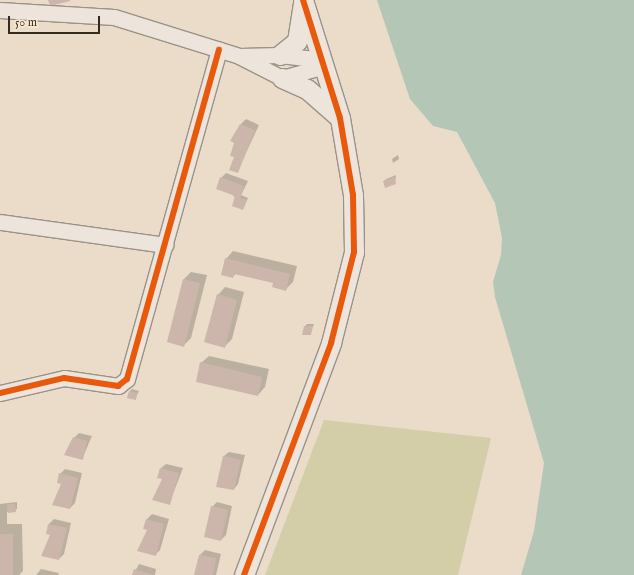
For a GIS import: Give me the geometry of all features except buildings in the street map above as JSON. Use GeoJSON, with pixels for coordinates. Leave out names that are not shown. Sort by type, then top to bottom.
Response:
{"type":"FeatureCollection","features":[{"type":"Feature","properties":{"kind":"street"},"geometry":{"type":"LineString","coordinates":[[280,55],[297,41],[303,0]]}},
{"type":"Feature","properties":{"kind":"street"},"geometry":{"type":"LineString","coordinates":[[244,575],[309,405],[351,271],[355,212],[340,118],[303,0]]}},
{"type":"Feature","properties":{"kind":"street"},"geometry":{"type":"LineString","coordinates":[[0,10],[114,17],[239,56],[307,89],[340,118]]}},
{"type":"Feature","properties":{"kind":"street"},"geometry":{"type":"LineString","coordinates":[[0,393],[64,378],[110,386],[123,384],[131,370],[219,50]]}},
{"type":"Feature","properties":{"kind":"street"},"geometry":{"type":"LineString","coordinates":[[239,56],[280,55],[324,63]]}},
{"type":"Feature","properties":{"kind":"street"},"geometry":{"type":"LineString","coordinates":[[282,78],[324,63]]}},
{"type":"Feature","properties":{"kind":"street"},"geometry":{"type":"LineString","coordinates":[[0,222],[165,245]]}},
{"type":"Feature","properties":{"kind":"shaded area"},"geometry":{"type":"Polygon","coordinates":[[[377,0],[634,0],[634,575],[521,575],[534,531],[544,463],[495,297],[493,282],[501,255],[502,238],[495,203],[457,132],[433,126],[410,99],[377,0]]]}},
{"type":"Feature","properties":{"kind":"shaded area"},"geometry":{"type":"Polygon","coordinates":[[[324,420],[491,438],[458,575],[265,575],[324,420]]]}},
{"type":"Feature","properties":{"kind":"cycle path"},"geometry":{"type":"LineString","coordinates":[[244,575],[331,343],[354,252],[353,195],[340,118],[303,0]]}},
{"type":"Feature","properties":{"kind":"cycle path"},"geometry":{"type":"LineString","coordinates":[[0,393],[64,378],[118,386],[127,379],[219,50]]}}]}
